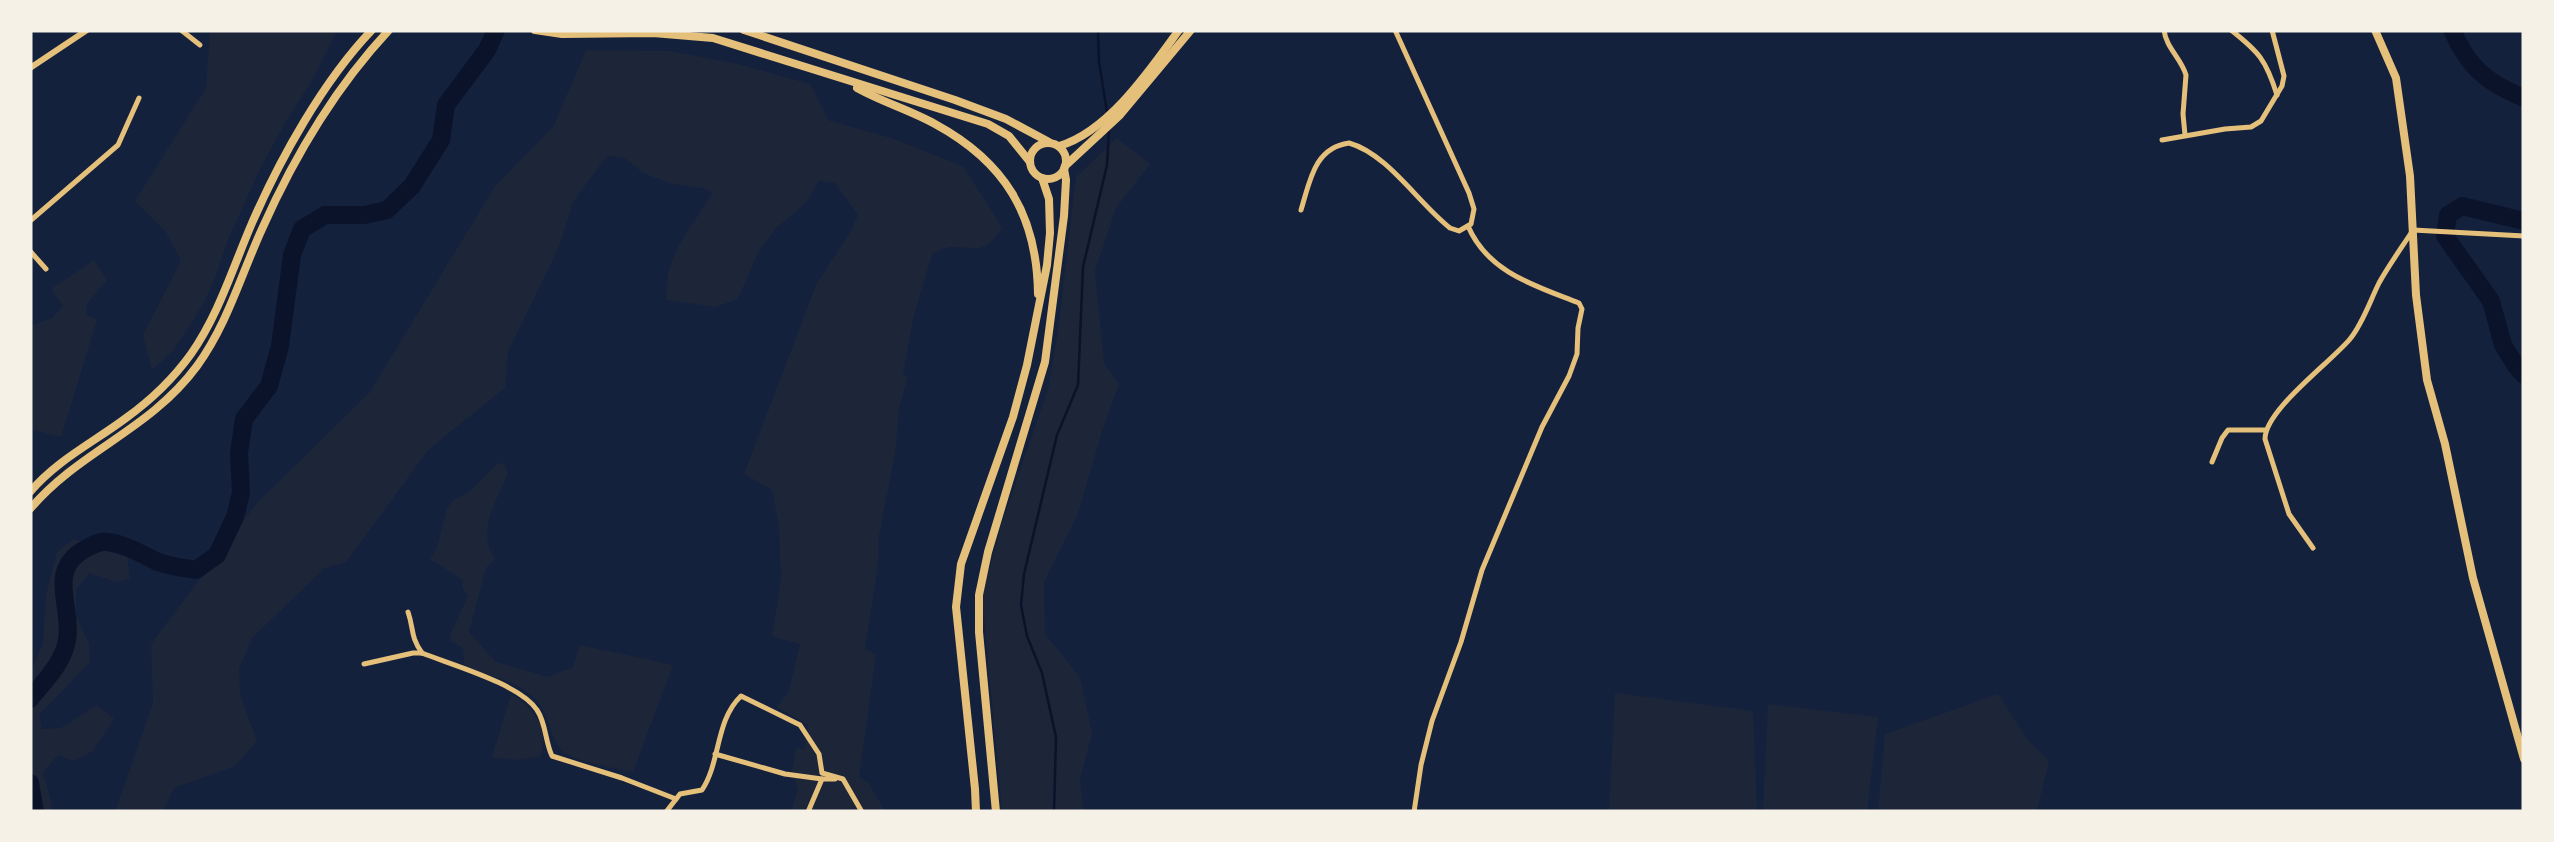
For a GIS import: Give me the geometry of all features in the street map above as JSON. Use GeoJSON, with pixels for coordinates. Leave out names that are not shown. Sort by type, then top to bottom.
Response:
{"type":"FeatureCollection","features":[{"type":"Feature","properties":{"kind":"main road"},"geometry":{"type":"LineString","coordinates":[[30,492],[64,460],[141,406],[190,355],[215,312],[282,164],[334,78],[372,30]]}},
{"type":"Feature","properties":{"kind":"main road"},"geometry":{"type":"LineString","coordinates":[[30,509],[59,479],[150,415],[196,368],[228,311],[262,228],[300,154],[353,72],[389,30]]}},
{"type":"Feature","properties":{"kind":"main road"},"geometry":{"type":"LineString","coordinates":[[535,30],[714,38],[988,124],[1009,136],[1042,178],[1049,199],[1050,232],[1028,366],[961,564],[956,607],[976,812]]}},
{"type":"Feature","properties":{"kind":"main road"},"geometry":{"type":"LineString","coordinates":[[744,30],[1006,119],[1054,144],[1065,155],[1064,216],[1045,362],[979,594],[996,812]]}},
{"type":"Feature","properties":{"kind":"main road"},"geometry":{"type":"LineString","coordinates":[[1117,112],[1179,30]]}},
{"type":"Feature","properties":{"kind":"main road"},"geometry":{"type":"LineString","coordinates":[[1042,178],[1055,178],[1065,168],[1154,78],[1190,30]]}},
{"type":"Feature","properties":{"kind":"main road"},"geometry":{"type":"LineString","coordinates":[[2375,30],[2396,78],[2410,176],[2416,295],[2427,380],[2445,444],[2473,578],[2524,758]]}},
{"type":"Feature","properties":{"kind":"main road"},"geometry":{"type":"LineString","coordinates":[[835,78],[950,133],[1001,178],[1019,204],[1031,233],[1037,263],[1038,309]]}},
{"type":"Feature","properties":{"kind":"main road"},"geometry":{"type":"LineString","coordinates":[[1030,162],[1038,146],[1080,139],[1100,130]]}},
{"type":"Feature","properties":{"kind":"street"},"geometry":{"type":"LineString","coordinates":[[30,68],[87,30]]}},
{"type":"Feature","properties":{"kind":"street"},"geometry":{"type":"LineString","coordinates":[[180,30],[200,46]]}},
{"type":"Feature","properties":{"kind":"street"},"geometry":{"type":"LineString","coordinates":[[1301,210],[1318,159],[1330,148],[1349,142],[1382,162],[1450,228],[1458,231],[1474,218],[1469,193],[1394,30]]}},
{"type":"Feature","properties":{"kind":"street"},"geometry":{"type":"LineString","coordinates":[[2164,30],[2165,41],[2186,75],[2185,135]]}},
{"type":"Feature","properties":{"kind":"street"},"geometry":{"type":"LineString","coordinates":[[2231,30],[2257,51],[2278,94]]}},
{"type":"Feature","properties":{"kind":"street"},"geometry":{"type":"LineString","coordinates":[[2162,140],[2250,127],[2261,121],[2284,76],[2272,30]]}},
{"type":"Feature","properties":{"kind":"street"},"geometry":{"type":"LineString","coordinates":[[30,220],[118,145],[139,98]]}},
{"type":"Feature","properties":{"kind":"street"},"geometry":{"type":"LineString","coordinates":[[1414,812],[1432,721],[1486,560],[1579,348],[1579,303],[1533,286],[1498,266],[1468,226]]}},
{"type":"Feature","properties":{"kind":"street"},"geometry":{"type":"LineString","coordinates":[[2313,548],[2289,514],[2265,439],[2269,422],[2350,339],[2381,279],[2413,230],[2524,236]]}},
{"type":"Feature","properties":{"kind":"street"},"geometry":{"type":"LineString","coordinates":[[30,251],[46,269]]}},
{"type":"Feature","properties":{"kind":"street"},"geometry":{"type":"LineString","coordinates":[[2212,462],[2228,430],[2265,430]]}},
{"type":"Feature","properties":{"kind":"street"},"geometry":{"type":"LineString","coordinates":[[408,612],[410,631],[422,653]]}},
{"type":"Feature","properties":{"kind":"street"},"geometry":{"type":"LineString","coordinates":[[364,664],[422,653],[516,690],[540,716],[552,756],[676,799]]}},
{"type":"Feature","properties":{"kind":"street"},"geometry":{"type":"LineString","coordinates":[[666,812],[680,794],[702,790],[730,706],[741,696],[800,725],[819,754],[822,773],[843,779],[862,812]]}},
{"type":"Feature","properties":{"kind":"street"},"geometry":{"type":"LineString","coordinates":[[715,754],[785,774],[843,779]]}},
{"type":"Feature","properties":{"kind":"street"},"geometry":{"type":"LineString","coordinates":[[808,812],[822,778]]}},
{"type":"Feature","properties":{"kind":"shaded area"},"geometry":{"type":"Polygon","coordinates":[[[210,30],[337,30],[259,171],[202,306],[173,351],[152,370],[143,335],[181,261],[166,232],[135,201],[206,88],[210,30]]]}},
{"type":"Feature","properties":{"kind":"shaded area"},"geometry":{"type":"Polygon","coordinates":[[[586,50],[669,51],[738,64],[810,84],[828,120],[891,138],[963,166],[1002,227],[986,245],[953,247],[932,254],[913,319],[903,375],[908,376],[899,409],[865,649],[876,654],[859,778],[867,781],[886,812],[791,812],[798,790],[792,770],[796,748],[804,749],[808,725],[777,707],[789,691],[800,644],[772,636],[781,578],[779,527],[772,490],[744,474],[816,285],[858,215],[835,183],[819,181],[806,203],[775,229],[757,255],[738,299],[715,307],[667,300],[674,257],[712,193],[673,184],[645,174],[624,158],[607,156],[573,202],[559,247],[508,352],[505,388],[429,449],[346,562],[325,568],[252,638],[239,669],[240,694],[257,741],[235,766],[174,788],[163,812],[115,812],[153,703],[151,644],[256,504],[370,392],[495,186],[553,127],[586,50]]]}},
{"type":"Feature","properties":{"kind":"shaded area"},"geometry":{"type":"Polygon","coordinates":[[[1117,138],[1150,164],[1116,208],[1095,271],[1104,363],[1119,384],[1078,514],[1044,582],[1045,634],[1080,677],[1092,733],[1080,780],[1084,812],[1002,812],[982,596],[1002,523],[1048,389],[1076,177],[1117,138]]]}},
{"type":"Feature","properties":{"kind":"shaded area"},"geometry":{"type":"Polygon","coordinates":[[[94,260],[107,280],[86,305],[87,315],[97,320],[61,437],[30,429],[30,326],[52,318],[63,306],[51,289],[94,260]]]}},
{"type":"Feature","properties":{"kind":"shaded area"},"geometry":{"type":"Polygon","coordinates":[[[498,463],[504,464],[508,474],[488,528],[487,538],[495,559],[486,568],[469,632],[496,662],[548,677],[573,667],[580,645],[673,665],[633,772],[565,753],[530,694],[510,682],[465,668],[463,648],[451,641],[450,635],[468,596],[462,588],[463,580],[430,559],[436,551],[447,508],[498,463]]]}},
{"type":"Feature","properties":{"kind":"shaded area"},"geometry":{"type":"Polygon","coordinates":[[[73,539],[127,557],[130,578],[117,582],[89,573],[76,590],[76,616],[89,644],[90,662],[39,715],[42,729],[61,728],[97,705],[114,719],[93,751],[73,761],[58,755],[43,773],[51,812],[30,812],[30,673],[43,644],[46,595],[57,552],[73,539]]]}},
{"type":"Feature","properties":{"kind":"shaded area"},"geometry":{"type":"Polygon","coordinates":[[[1615,693],[1753,711],[1757,812],[1609,812],[1615,693]]]}},
{"type":"Feature","properties":{"kind":"shaded area"},"geometry":{"type":"Polygon","coordinates":[[[511,694],[538,721],[543,738],[540,757],[492,757],[511,694]]]}},
{"type":"Feature","properties":{"kind":"shaded area"},"geometry":{"type":"Polygon","coordinates":[[[1998,694],[2029,741],[2049,760],[2037,812],[1878,812],[1885,734],[1998,694]]]}},
{"type":"Feature","properties":{"kind":"shaded area"},"geometry":{"type":"Polygon","coordinates":[[[1768,704],[1878,717],[1867,812],[1763,812],[1768,704]]]}},
{"type":"Feature","properties":{"kind":"waterway"},"geometry":{"type":"LineString","coordinates":[[30,699],[65,649],[68,627],[64,578],[73,558],[104,542],[127,547],[162,563],[196,570],[217,555],[235,517],[241,493],[239,453],[244,419],[269,386],[280,346],[292,255],[302,229],[325,215],[365,215],[387,210],[412,186],[441,140],[446,105],[487,50],[496,30]]}},
{"type":"Feature","properties":{"kind":"waterway"},"geometry":{"type":"LineString","coordinates":[[1098,30],[1107,112]]}},
{"type":"Feature","properties":{"kind":"waterway"},"geometry":{"type":"LineString","coordinates":[[2452,30],[2480,72],[2524,98]]}},
{"type":"Feature","properties":{"kind":"waterway"},"geometry":{"type":"LineString","coordinates":[[1054,812],[1056,737],[1021,605],[1024,574],[1057,435],[1078,385],[1083,267],[1107,165],[1109,130]]}},
{"type":"Feature","properties":{"kind":"waterway"},"geometry":{"type":"LineString","coordinates":[[2524,221],[2462,206],[2448,215],[2445,236],[2491,301],[2503,345],[2524,375]]}},
{"type":"Feature","properties":{"kind":"waterway"},"geometry":{"type":"LineString","coordinates":[[30,783],[35,812]]}}]}
